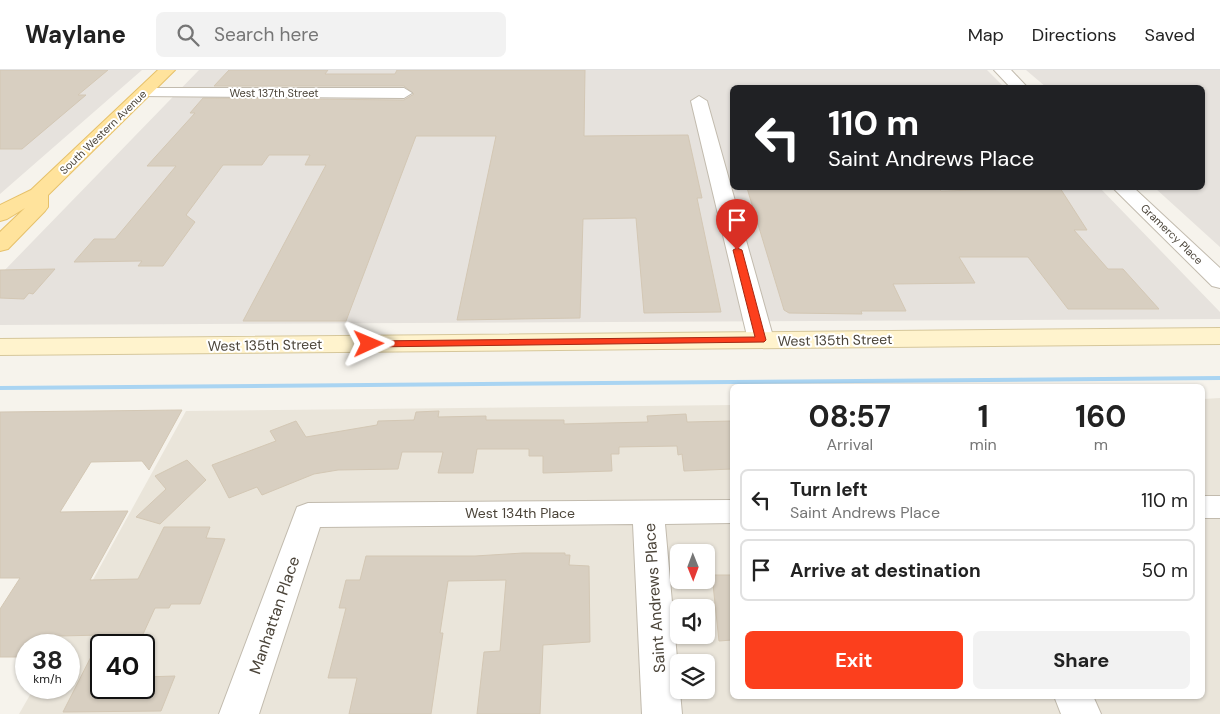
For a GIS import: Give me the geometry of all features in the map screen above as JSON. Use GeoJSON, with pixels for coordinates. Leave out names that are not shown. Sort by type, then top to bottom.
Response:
{"type":"FeatureCollection","features":[{"type":"Feature","properties":{"kind":"main road","name":"South Western Avenue"},"geometry":{"type":"LineString","coordinates":[[0,215],[7,209],[38,194],[167,70]]}},
{"type":"Feature","properties":{"kind":"main road","name":"South Western Avenue"},"geometry":{"type":"LineString","coordinates":[[0,244],[38,207],[38,194]]}},
{"type":"Feature","properties":{"kind":"street"},"geometry":{"type":"LineString","coordinates":[[1002,70],[1017,85]]}},
{"type":"Feature","properties":{"kind":"street","name":"West 137th Street"},"geometry":{"type":"LineString","coordinates":[[144,93],[404,93]]}},
{"type":"Feature","properties":{"kind":"street"},"geometry":{"type":"LineString","coordinates":[[699,101],[761,340]]}},
{"type":"Feature","properties":{"kind":"street","name":"Gramercy Place"},"geometry":{"type":"LineString","coordinates":[[1126,190],[1220,281]]}},
{"type":"Feature","properties":{"kind":"street","name":"West 135th Street"},"geometry":{"type":"LineString","coordinates":[[0,347],[1220,336]]}},
{"type":"Feature","properties":{"kind":"street"},"geometry":{"type":"LineString","coordinates":[[1205,507],[1220,507]]}},
{"type":"Feature","properties":{"kind":"street","name":"Saint Andrews Place"},"geometry":{"type":"LineString","coordinates":[[648,512],[662,714]]}},
{"type":"Feature","properties":{"kind":"street","name":"West 134th Place"},"geometry":{"type":"LineString","coordinates":[[308,515],[730,512]]}},
{"type":"Feature","properties":{"kind":"street","name":"Manhattan Place"},"geometry":{"type":"LineString","coordinates":[[239,714],[308,515]]}},
{"type":"Feature","properties":{"kind":"street"},"geometry":{"type":"LineString","coordinates":[[1074,699],[1081,714]]}},
{"type":"Feature","properties":{"kind":"shaded area"},"geometry":{"type":"Polygon","coordinates":[[[0,70],[142,70],[0,194],[0,70]]]}},
{"type":"Feature","properties":{"kind":"shaded area"},"geometry":{"type":"Polygon","coordinates":[[[199,70],[987,70],[1002,85],[730,85],[730,190],[1102,190],[1220,312],[1220,319],[0,325],[0,275],[199,70]]]}},
{"type":"Feature","properties":{"kind":"shaded area"},"geometry":{"type":"Polygon","coordinates":[[[1026,70],[1220,70],[1220,247],[1157,190],[1205,190],[1205,85],[1044,85],[1026,70]]]}},
{"type":"Feature","properties":{"kind":"shaded area"},"geometry":{"type":"Polygon","coordinates":[[[1220,398],[1220,714],[19,714],[28,699],[80,699],[80,634],[63,634],[186,411],[730,405],[730,699],[1205,699],[1205,399],[1220,398]]]}},
{"type":"Feature","properties":{"kind":"building"},"geometry":{"type":"Polygon","coordinates":[[[0,70],[108,70],[78,95],[86,95],[22,149],[0,149],[0,70]]]}},
{"type":"Feature","properties":{"kind":"building"},"geometry":{"type":"Polygon","coordinates":[[[229,70],[328,70],[325,74],[395,74],[397,70],[585,70],[584,136],[688,135],[702,198],[697,198],[721,312],[644,313],[636,218],[583,219],[580,318],[457,320],[496,136],[416,136],[346,321],[243,321],[326,165],[305,165],[310,155],[269,155],[262,165],[223,165],[186,215],[195,222],[163,266],[138,266],[142,261],[74,262],[94,239],[115,239],[176,166],[147,166],[195,113],[190,113],[203,98],[404,100],[414,94],[404,86],[214,86],[229,70]]]}},
{"type":"Feature","properties":{"kind":"building"},"geometry":{"type":"Polygon","coordinates":[[[748,190],[1061,190],[1087,230],[1074,230],[1108,269],[1123,269],[1159,309],[1068,309],[1028,257],[959,257],[975,283],[893,284],[906,311],[861,311],[862,314],[789,313],[784,310],[748,190]]]}},
{"type":"Feature","properties":{"kind":"building"},"geometry":{"type":"Polygon","coordinates":[[[55,269],[33,294],[29,293],[24,299],[0,298],[0,270],[55,269]]]}},
{"type":"Feature","properties":{"kind":"building"},"geometry":{"type":"Polygon","coordinates":[[[182,410],[149,470],[142,461],[91,462],[60,512],[128,511],[90,580],[138,579],[164,527],[210,527],[206,538],[225,539],[200,604],[171,604],[169,608],[155,608],[143,634],[80,636],[80,634],[15,634],[15,657],[0,657],[0,609],[20,578],[0,578],[0,412],[182,410]]]}},
{"type":"Feature","properties":{"kind":"building"},"geometry":{"type":"Polygon","coordinates":[[[439,411],[438,417],[486,416],[486,420],[564,420],[564,424],[648,422],[647,416],[686,414],[687,422],[730,421],[730,469],[684,471],[682,454],[678,455],[677,446],[619,447],[619,454],[611,454],[612,471],[543,473],[543,456],[529,456],[529,449],[477,449],[473,473],[438,473],[443,452],[402,452],[398,469],[338,470],[314,474],[262,495],[257,487],[229,498],[212,465],[276,441],[270,431],[296,421],[306,437],[377,425],[378,421],[414,420],[416,412],[439,411]]]}},
{"type":"Feature","properties":{"kind":"building"},"geometry":{"type":"Polygon","coordinates":[[[187,460],[206,480],[160,524],[136,517],[166,489],[155,476],[187,460]]]}},
{"type":"Feature","properties":{"kind":"building"},"geometry":{"type":"Polygon","coordinates":[[[565,553],[565,555],[570,555],[569,565],[589,566],[590,642],[543,645],[540,714],[477,714],[484,652],[500,651],[506,580],[448,581],[440,633],[443,633],[431,714],[349,714],[357,678],[328,678],[346,608],[339,608],[346,580],[360,580],[366,556],[475,556],[565,553]]]}},
{"type":"Feature","properties":{"kind":"building"},"geometry":{"type":"Polygon","coordinates":[[[715,575],[730,575],[730,640],[719,641],[713,589],[715,589],[715,575]]]}},
{"type":"Feature","properties":{"kind":"building"},"geometry":{"type":"Polygon","coordinates":[[[90,659],[90,699],[155,699],[155,677],[175,676],[161,711],[63,712],[70,699],[80,699],[80,678],[90,659]]]}},
{"type":"Feature","properties":{"kind":"waterway"},"geometry":{"type":"LineString","coordinates":[[0,388],[1220,378]]}},
{"type":"Feature","properties":{"kind":"route"},"geometry":{"type":"LineString","coordinates":[[369,344],[761,340],[737,250]]}}]}
